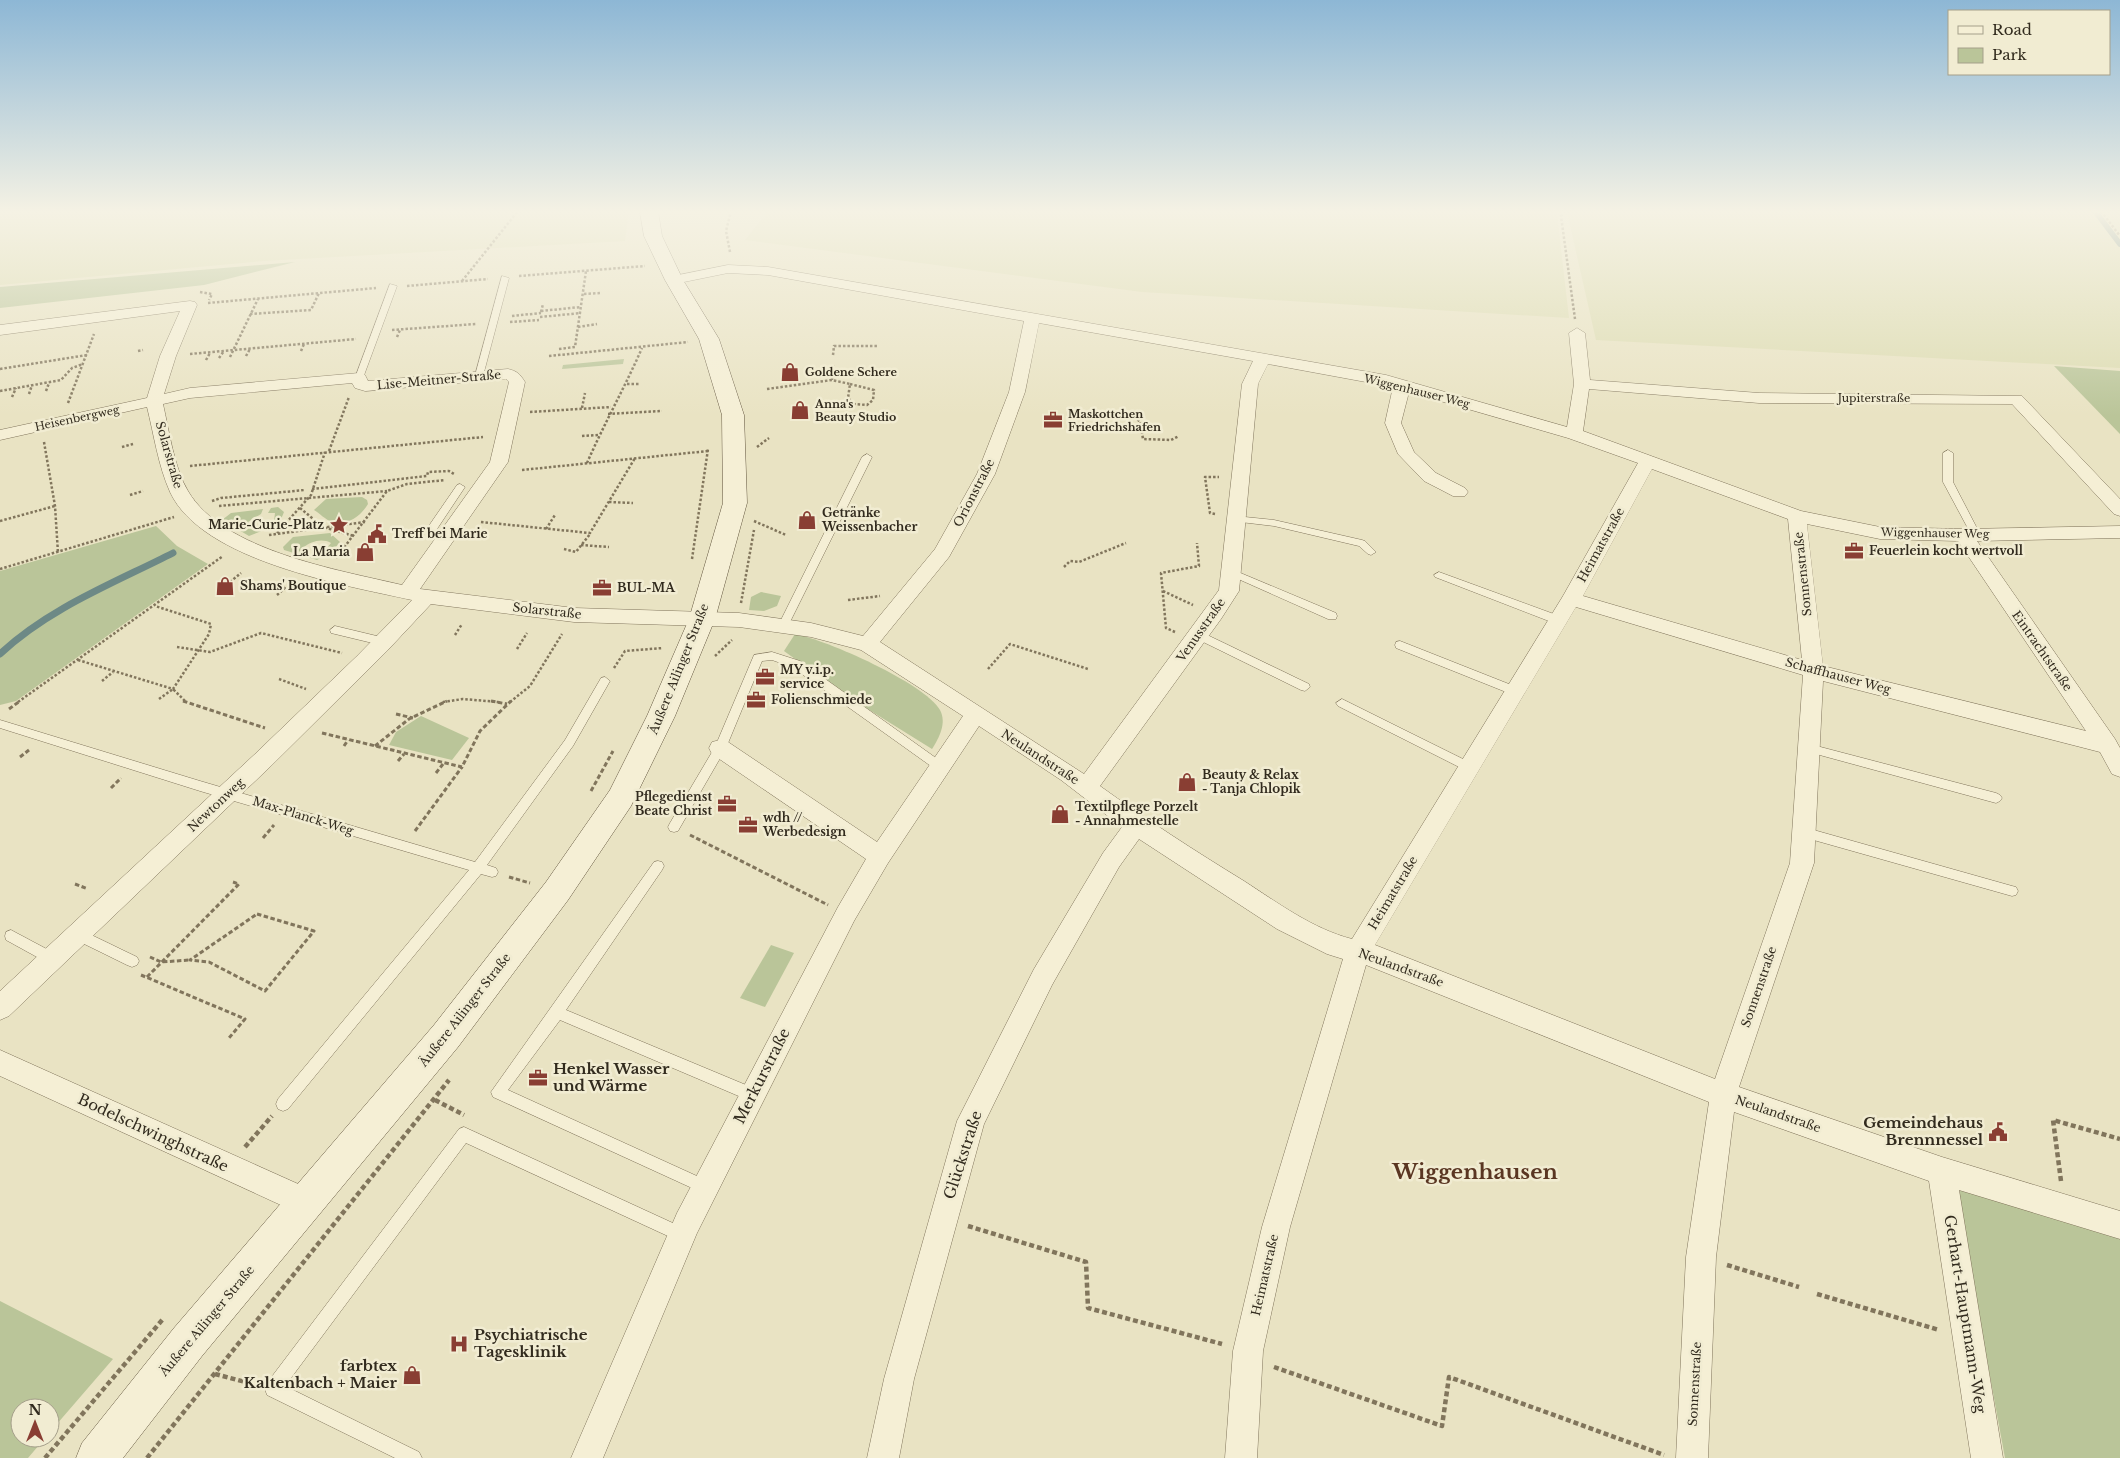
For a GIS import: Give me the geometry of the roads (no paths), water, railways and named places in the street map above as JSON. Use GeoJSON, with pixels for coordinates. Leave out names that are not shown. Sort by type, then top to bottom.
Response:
{"type":"FeatureCollection","features":[{"type":"Feature","properties":{"kind":"main road","name":"Äußere Ailinger Straße"},"geometry":{"type":"LineString","coordinates":[[97,1458],[188,1342],[446,1036],[557,891],[621,798],[662,716],[744,512],[733,415],[709,339],[674,280]]}},
{"type":"Feature","properties":{"kind":"street","name":"Wiggenhauser Weg"},"geometry":{"type":"LineString","coordinates":[[674,280],[679,279]]}},
{"type":"Feature","properties":{"kind":"street","name":"Wiggenhauser Weg"},"geometry":{"type":"LineString","coordinates":[[813,279],[1402,385],[1574,434],[1797,516],[1880,533],[1969,535],[2120,532]]}},
{"type":"Feature","properties":{"kind":"street"},"geometry":{"type":"LineString","coordinates":[[0,330],[190,305],[168,356],[154,401]]}},
{"type":"Feature","properties":{"kind":"street","name":"Orionstraße"},"geometry":{"type":"LineString","coordinates":[[867,644],[942,553],[986,474],[1017,392],[1032,318]]}},
{"type":"Feature","properties":{"kind":"street"},"geometry":{"type":"LineString","coordinates":[[1574,434],[1582,384],[1577,334]]}},
{"type":"Feature","properties":{"kind":"street","name":"Venusstraße"},"geometry":{"type":"LineString","coordinates":[[1087,787],[1197,638],[1229,591],[1250,384],[1262,359]]}},
{"type":"Feature","properties":{"kind":"street","name":"Lise-Meitner-Straße"},"geometry":{"type":"LineString","coordinates":[[154,401],[190,393],[359,378],[361,385],[365,386],[508,374],[514,377],[517,382],[499,462],[447,539],[416,595]]}},
{"type":"Feature","properties":{"kind":"street","name":"Jupiterstraße"},"geometry":{"type":"LineString","coordinates":[[1582,384],[1758,398],[2016,399],[2120,510]]}},
{"type":"Feature","properties":{"kind":"street"},"geometry":{"type":"LineString","coordinates":[[1402,385],[1393,423],[1407,454],[1430,477],[1459,492]]}},
{"type":"Feature","properties":{"kind":"street","name":"Heisenbergweg"},"geometry":{"type":"LineString","coordinates":[[0,435],[154,401]]}},
{"type":"Feature","properties":{"kind":"street","name":"Solarstraße"},"geometry":{"type":"LineString","coordinates":[[154,401],[179,492],[192,509],[211,527],[239,545],[322,573],[416,595],[574,615],[702,619]]}},
{"type":"Feature","properties":{"kind":"street","name":"Heimatstraße"},"geometry":{"type":"LineString","coordinates":[[1241,1458],[1248,1354],[1276,1227],[1358,951],[1558,620],[1647,462]]}},
{"type":"Feature","properties":{"kind":"street","name":"Sonnenstraße"},"geometry":{"type":"LineString","coordinates":[[1692,1458],[1701,1257],[1722,1095],[1802,862],[1813,671],[1797,516]]}},
{"type":"Feature","properties":{"kind":"street","name":"Eintrachtstraße"},"geometry":{"type":"LineString","coordinates":[[1969,535],[2107,745],[2120,768]]}},
{"type":"Feature","properties":{"kind":"street","name":"Newtonweg"},"geometry":{"type":"LineString","coordinates":[[0,1008],[51,958],[229,794],[385,642],[416,595]]}},
{"type":"Feature","properties":{"kind":"street","name":"Schaffhauser Weg"},"geometry":{"type":"LineString","coordinates":[[1570,599],[1813,671],[2107,745]]}},
{"type":"Feature","properties":{"kind":"street","name":"Neulandstraße"},"geometry":{"type":"LineString","coordinates":[[702,619],[812,630],[867,644],[1087,787],[1136,824],[1286,921],[1336,946],[1378,957],[1722,1095],[1942,1171],[2120,1226]]}},
{"type":"Feature","properties":{"kind":"street","name":"Merkurstraße"},"geometry":{"type":"LineString","coordinates":[[587,1458],[705,1187],[846,914],[880,856],[975,715]]}},
{"type":"Feature","properties":{"kind":"street"},"geometry":{"type":"LineString","coordinates":[[720,748],[880,856]]}},
{"type":"Feature","properties":{"kind":"street","name":"Glückstraße"},"geometry":{"type":"LineString","coordinates":[[884,1458],[899,1379],[971,1120],[1042,978],[1111,860],[1136,824]]}},
{"type":"Feature","properties":{"kind":"street","name":"Bodelschwinghstraße"},"geometry":{"type":"LineString","coordinates":[[0,1063],[306,1202]]}},
{"type":"Feature","properties":{"kind":"street","name":"Gerhart-Hauptmann-Weg"},"geometry":{"type":"LineString","coordinates":[[1942,1171],[1987,1458]]}},
{"type":"Feature","properties":{"kind":"lane"},"geometry":{"type":"LineString","coordinates":[[479,376],[505,279]]}},
{"type":"Feature","properties":{"kind":"lane","name":"Lise-Meitner-Straße"},"geometry":{"type":"LineString","coordinates":[[359,378],[393,286]]}},
{"type":"Feature","properties":{"kind":"lane"},"geometry":{"type":"LineString","coordinates":[[1948,453],[1948,482],[1969,535]]}},
{"type":"Feature","properties":{"kind":"lane"},"geometry":{"type":"LineString","coordinates":[[783,626],[867,457]]}},
{"type":"Feature","properties":{"kind":"lane"},"geometry":{"type":"LineString","coordinates":[[447,539],[431,530],[460,487]]}},
{"type":"Feature","properties":{"kind":"lane"},"geometry":{"type":"LineString","coordinates":[[1235,519],[1274,523],[1362,543],[1371,552]]}},
{"type":"Feature","properties":{"kind":"lane"},"geometry":{"type":"LineString","coordinates":[[1230,572],[1332,616]]}},
{"type":"Feature","properties":{"kind":"lane"},"geometry":{"type":"LineString","coordinates":[[1439,575],[1558,620]]}},
{"type":"Feature","properties":{"kind":"lane"},"geometry":{"type":"LineString","coordinates":[[335,630],[385,642]]}},
{"type":"Feature","properties":{"kind":"lane"},"geometry":{"type":"LineString","coordinates":[[1197,638],[1305,688]]}},
{"type":"Feature","properties":{"kind":"lane"},"geometry":{"type":"LineString","coordinates":[[1400,646],[1515,691]]}},
{"type":"Feature","properties":{"kind":"lane"},"geometry":{"type":"LineString","coordinates":[[674,827],[720,748],[758,658],[772,656],[796,664],[939,766]]}},
{"type":"Feature","properties":{"kind":"lane"},"geometry":{"type":"LineString","coordinates":[[283,1104],[478,868],[569,743],[605,681]]}},
{"type":"Feature","properties":{"kind":"lane"},"geometry":{"type":"LineString","coordinates":[[1342,703],[1469,767]]}},
{"type":"Feature","properties":{"kind":"lane","name":"Max-Planck-Weg"},"geometry":{"type":"LineString","coordinates":[[0,724],[492,872]]}},
{"type":"Feature","properties":{"kind":"lane"},"geometry":{"type":"LineString","coordinates":[[1809,748],[1996,798]]}},
{"type":"Feature","properties":{"kind":"lane"},"geometry":{"type":"LineString","coordinates":[[1803,832],[2012,890]]}},
{"type":"Feature","properties":{"kind":"lane"},"geometry":{"type":"LineString","coordinates":[[658,866],[557,1012],[498,1092],[705,1187]]}},
{"type":"Feature","properties":{"kind":"lane"},"geometry":{"type":"LineString","coordinates":[[77,934],[135,962]]}},
{"type":"Feature","properties":{"kind":"lane"},"geometry":{"type":"LineString","coordinates":[[11,936],[51,958]]}},
{"type":"Feature","properties":{"kind":"lane"},"geometry":{"type":"LineString","coordinates":[[557,1012],[753,1095]]}},
{"type":"Feature","properties":{"kind":"lane"},"geometry":{"type":"LineString","coordinates":[[413,1458],[273,1390],[464,1134],[683,1235]]}},
{"type":"Feature","properties":{"kind":"waterway"},"geometry":{"type":"LineString","coordinates":[[0,654],[39,623],[83,597],[173,553]]}},
{"type":"Feature","properties":{"kind":"place","name":"Goldene Schere"},"geometry":{"type":"Point","coordinates":[790,372]}},
{"type":"Feature","properties":{"kind":"place","name":"Anna's Beauty Studio"},"geometry":{"type":"Point","coordinates":[800,410]}},
{"type":"Feature","properties":{"kind":"place","name":"Maskottchen Friedrichshafen"},"geometry":{"type":"Point","coordinates":[1053,420]}},
{"type":"Feature","properties":{"kind":"place","name":"Getränke Weissenbacher"},"geometry":{"type":"Point","coordinates":[807,520]}},
{"type":"Feature","properties":{"kind":"place","name":"Marie-Curie-Platz"},"geometry":{"type":"Point","coordinates":[339,525]}},
{"type":"Feature","properties":{"kind":"place","name":"Treff bei Marie"},"geometry":{"type":"Point","coordinates":[377,534]}},
{"type":"Feature","properties":{"kind":"place","name":"Feuerlein kocht wertvoll"},"geometry":{"type":"Point","coordinates":[1854,551]}},
{"type":"Feature","properties":{"kind":"place","name":"La Maria"},"geometry":{"type":"Point","coordinates":[365,552]}},
{"type":"Feature","properties":{"kind":"place","name":"Shams' Boutique"},"geometry":{"type":"Point","coordinates":[225,586]}},
{"type":"Feature","properties":{"kind":"place","name":"BUL-MA"},"geometry":{"type":"Point","coordinates":[602,588]}},
{"type":"Feature","properties":{"kind":"place","name":"MY v.i.p. service"},"geometry":{"type":"Point","coordinates":[765,677]}},
{"type":"Feature","properties":{"kind":"place","name":"Folienschmiede"},"geometry":{"type":"Point","coordinates":[756,700]}},
{"type":"Feature","properties":{"kind":"place","name":"Beauty & Relax - Tanja Chlopik"},"geometry":{"type":"Point","coordinates":[1187,782]}},
{"type":"Feature","properties":{"kind":"place","name":"Pflegedienst Beate Christ"},"geometry":{"type":"Point","coordinates":[727,804]}},
{"type":"Feature","properties":{"kind":"place","name":"Textilpflege Porzelt - Annahmestelle"},"geometry":{"type":"Point","coordinates":[1060,814]}},
{"type":"Feature","properties":{"kind":"place","name":"wdh // Werbedesign"},"geometry":{"type":"Point","coordinates":[748,825]}},
{"type":"Feature","properties":{"kind":"place","name":"Henkel Wasser und Wärme"},"geometry":{"type":"Point","coordinates":[538,1078]}},
{"type":"Feature","properties":{"kind":"place","name":"Gemeindehaus Brennnessel"},"geometry":{"type":"Point","coordinates":[1998,1132]}},
{"type":"Feature","properties":{"kind":"place","name":"Psychiatrische Tagesklinik"},"geometry":{"type":"Point","coordinates":[459,1344]}},
{"type":"Feature","properties":{"kind":"place","name":"farbtex Kaltenbach + Maier"},"geometry":{"type":"Point","coordinates":[412,1375]}},
{"type":"Feature","properties":{"kind":"district","name":"Wiggenhausen"},"geometry":{"type":"Point","coordinates":[1475,1172]}}]}
